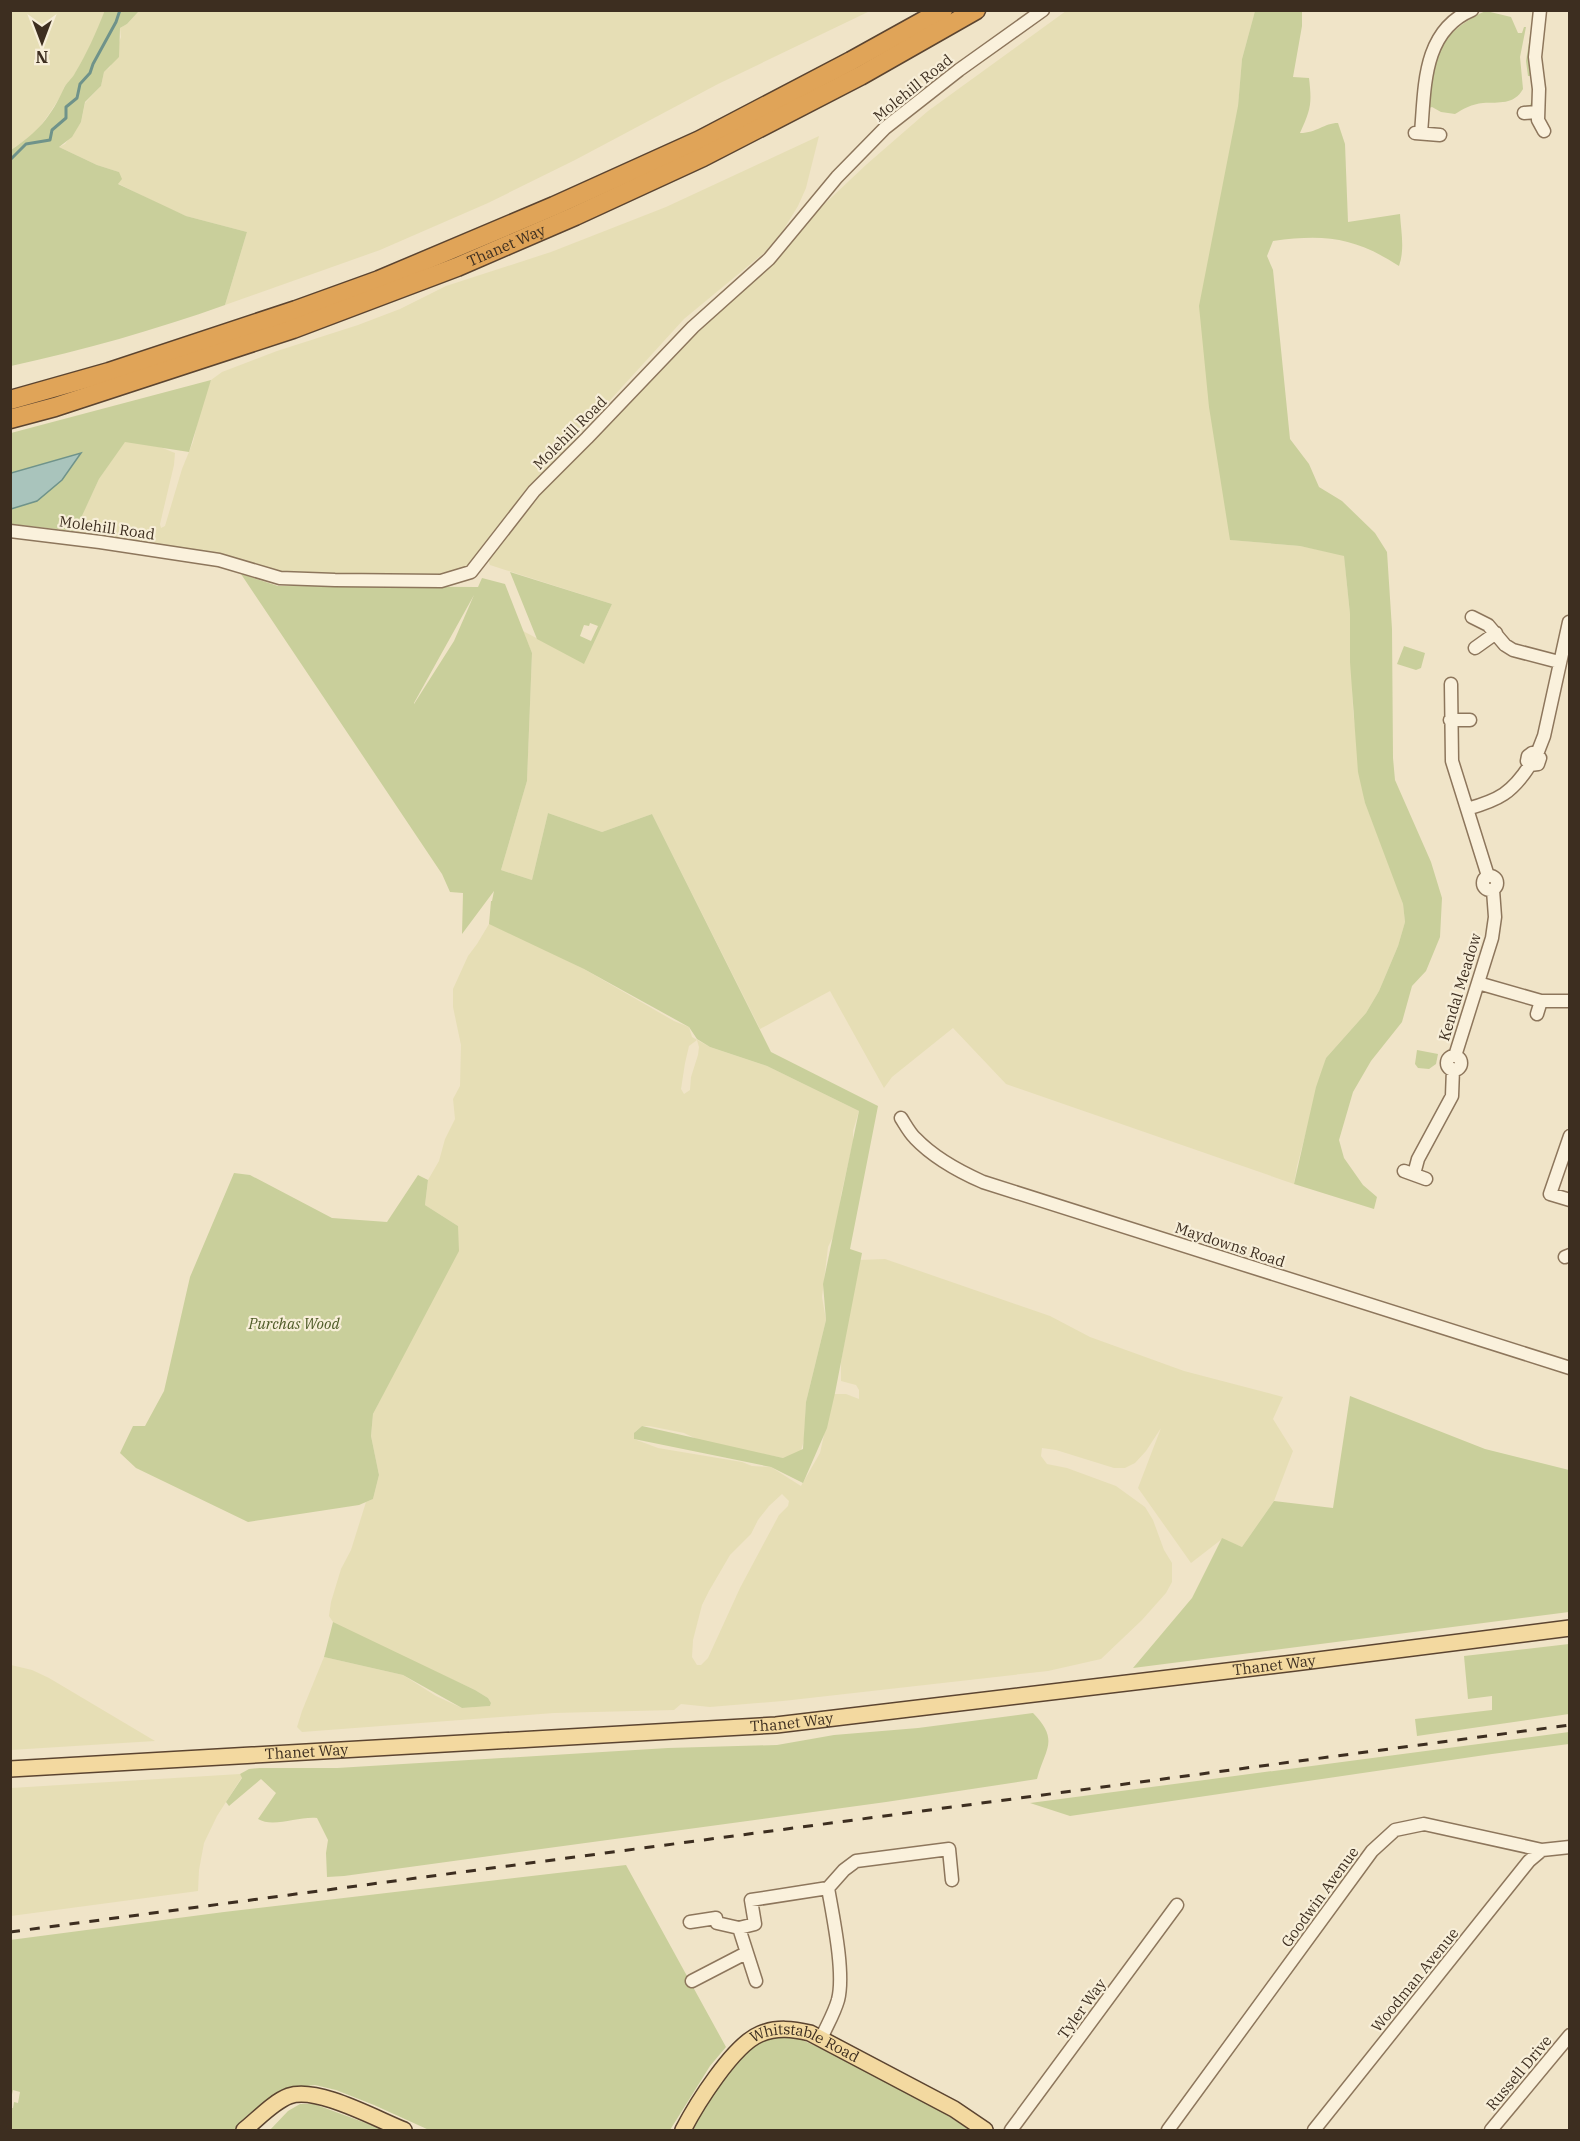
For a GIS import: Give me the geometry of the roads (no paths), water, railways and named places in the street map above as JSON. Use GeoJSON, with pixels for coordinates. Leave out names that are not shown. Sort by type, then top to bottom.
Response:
{"type":"FeatureCollection","features":[{"type":"Feature","properties":{"kind":"highway","name":"Thanet Way"},"geometry":{"type":"LineString","coordinates":[[10,400],[109,372],[285,314],[379,280],[554,206],[700,140],[943,10]]}},
{"type":"Feature","properties":{"kind":"highway","name":"Thanet Way"},"geometry":{"type":"LineString","coordinates":[[10,419],[293,329],[457,267],[704,157],[860,76],[976,10]]}},
{"type":"Feature","properties":{"kind":"main road","name":"Thanet Way"},"geometry":{"type":"LineString","coordinates":[[10,1769],[776,1725],[1569,1628]]}},
{"type":"Feature","properties":{"kind":"main road","name":"Whitstable Road"},"geometry":{"type":"LineString","coordinates":[[683,2130],[708,2089],[750,2040],[759,2034],[786,2029],[810,2033],[960,2113],[985,2130]]}},
{"type":"Feature","properties":{"kind":"main road"},"geometry":{"type":"LineString","coordinates":[[244,2130],[278,2102],[288,2097],[306,2094],[323,2097],[404,2130]]}},
{"type":"Feature","properties":{"kind":"street","name":"Molehill Road"},"geometry":{"type":"LineString","coordinates":[[10,531],[219,560],[280,578],[441,581],[471,572],[534,491],[693,327],[769,259],[837,177],[885,128],[959,70],[1043,10]]}},
{"type":"Feature","properties":{"kind":"street"},"geometry":{"type":"LineString","coordinates":[[1440,135],[1418,133],[1426,74],[1438,39],[1449,26],[1472,10]]}},
{"type":"Feature","properties":{"kind":"street"},"geometry":{"type":"LineString","coordinates":[[1540,10],[1535,48],[1539,89],[1537,112],[1538,120],[1544,131]]}},
{"type":"Feature","properties":{"kind":"street"},"geometry":{"type":"LineString","coordinates":[[1524,113],[1537,112]]}},
{"type":"Feature","properties":{"kind":"street"},"geometry":{"type":"LineString","coordinates":[[1472,617],[1488,625],[1505,645],[1513,650],[1559,662]]}},
{"type":"Feature","properties":{"kind":"street"},"geometry":{"type":"LineString","coordinates":[[1467,809],[1501,797],[1517,784],[1530,765],[1527,761],[1528,756],[1532,753],[1537,754],[1544,736],[1569,622]]}},
{"type":"Feature","properties":{"kind":"street"},"geometry":{"type":"LineString","coordinates":[[1475,648],[1496,633]]}},
{"type":"Feature","properties":{"kind":"street","name":"Kendal Meadow"},"geometry":{"type":"LineString","coordinates":[[1426,1179],[1409,1173],[1452,1096],[1453,1070],[1461,1064],[1460,1059],[1455,1056],[1492,938],[1495,917],[1492,890],[1497,886],[1497,881],[1488,876],[1452,761],[1451,684]]}},
{"type":"Feature","properties":{"kind":"street"},"geometry":{"type":"LineString","coordinates":[[1450,720],[1470,720]]}},
{"type":"Feature","properties":{"kind":"street"},"geometry":{"type":"LineString","coordinates":[[1478,983],[1540,1001],[1569,1001]]}},
{"type":"Feature","properties":{"kind":"street"},"geometry":{"type":"LineString","coordinates":[[1537,1014],[1540,1001]]}},
{"type":"Feature","properties":{"kind":"street","name":"Maydowns Road"},"geometry":{"type":"LineString","coordinates":[[901,1118],[914,1137],[941,1159],[960,1172],[983,1182],[1569,1368]]}},
{"type":"Feature","properties":{"kind":"street"},"geometry":{"type":"LineString","coordinates":[[1569,1136],[1550,1194],[1569,1200]]}},
{"type":"Feature","properties":{"kind":"street","name":"Goodwin Avenue"},"geometry":{"type":"LineString","coordinates":[[1168,2130],[1372,1851],[1395,1830],[1424,1824],[1542,1850],[1569,1847]]}},
{"type":"Feature","properties":{"kind":"street"},"geometry":{"type":"LineString","coordinates":[[690,1922],[716,1918],[717,1923],[739,1928],[754,1924],[751,1900],[828,1888],[844,1870],[856,1861],[949,1849],[952,1880]]}},
{"type":"Feature","properties":{"kind":"street","name":"Woodman Avenue"},"geometry":{"type":"LineString","coordinates":[[1314,2130],[1529,1861],[1542,1850]]}},
{"type":"Feature","properties":{"kind":"street"},"geometry":{"type":"LineString","coordinates":[[820,2039],[838,2000],[840,1983],[837,1937],[828,1888]]}},
{"type":"Feature","properties":{"kind":"street","name":"Tyler Way"},"geometry":{"type":"LineString","coordinates":[[1011,2130],[1177,1905]]}},
{"type":"Feature","properties":{"kind":"street"},"geometry":{"type":"LineString","coordinates":[[739,1928],[756,1981]]}},
{"type":"Feature","properties":{"kind":"street"},"geometry":{"type":"LineString","coordinates":[[692,1981],[746,1953]]}},
{"type":"Feature","properties":{"kind":"street","name":"Russell Drive"},"geometry":{"type":"LineString","coordinates":[[1491,2130],[1569,2036]]}},
{"type":"Feature","properties":{"kind":"water"},"geometry":{"type":"Polygon","coordinates":[[[81,453],[62,480],[37,501],[11,509],[11,473],[81,453]]]}},
{"type":"Feature","properties":{"kind":"waterway"},"geometry":{"type":"LineString","coordinates":[[10,160],[26,144],[50,140],[52,130],[66,118],[66,107],[77,98],[80,84],[90,73],[120,10]]}},
{"type":"Feature","properties":{"kind":"railway"},"geometry":{"type":"LineString","coordinates":[[10,1932],[1570,1725]]}},
{"type":"Feature","properties":{"kind":"park label","name":"Purchas Wood"},"geometry":{"type":"Point","coordinates":[294,1324]}}]}
